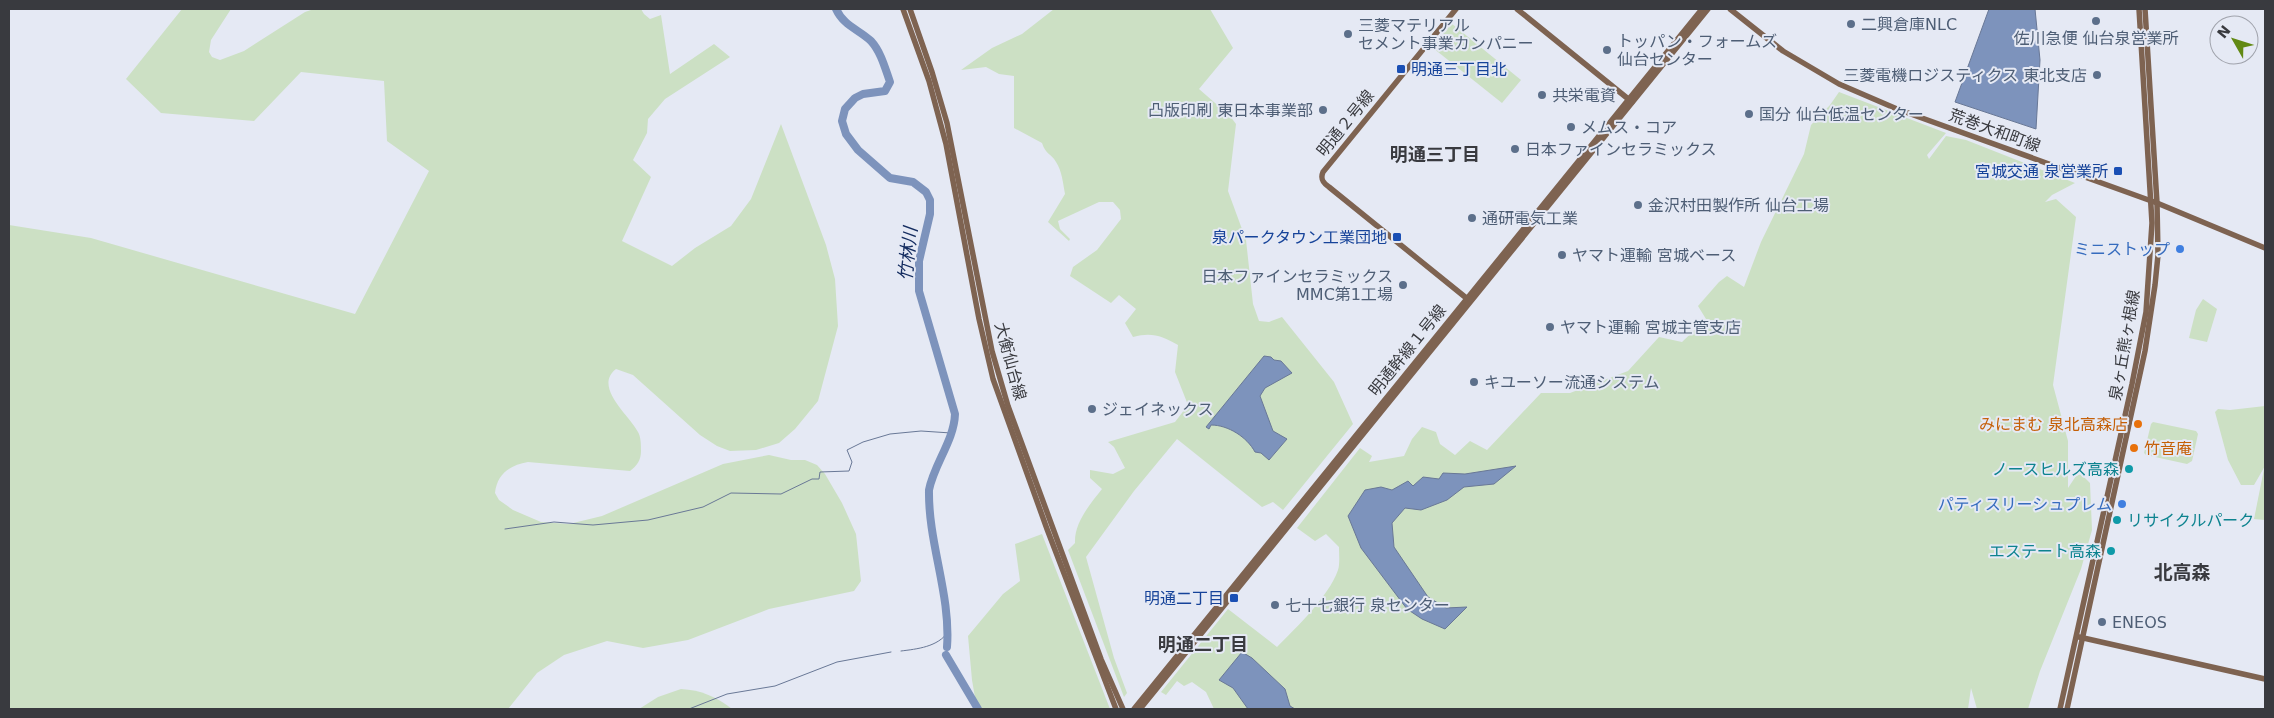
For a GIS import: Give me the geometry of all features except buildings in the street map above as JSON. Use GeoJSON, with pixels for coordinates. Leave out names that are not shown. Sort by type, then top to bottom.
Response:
{"type":"FeatureCollection","features":[{"type":"Feature","properties":{"kind":"street","name":"大衡仙台線"},"geometry":{"type":"LineString","coordinates":[[903,9],[929,81],[946,144],[979,319],[993,379],[1116,709]]}},
{"type":"Feature","properties":{"kind":"street","name":"大衡仙台線"},"geometry":{"type":"LineString","coordinates":[[910,9],[947,123],[992,351],[1008,406],[1101,659],[1123,709]]}},
{"type":"Feature","properties":{"kind":"street","name":"明通２号線"},"geometry":{"type":"LineString","coordinates":[[1456,9],[1323,172],[1322,177],[1323,182],[1469,300]]}},
{"type":"Feature","properties":{"kind":"street"},"geometry":{"type":"LineString","coordinates":[[1517,9],[1630,101],[1708,9]]}},
{"type":"Feature","properties":{"kind":"street","name":"明通幹線１号線"},"geometry":{"type":"LineString","coordinates":[[1134,709],[1469,300],[1702,9]]}},
{"type":"Feature","properties":{"kind":"street","name":"荒巻大和町線"},"geometry":{"type":"LineString","coordinates":[[1730,9],[1783,52],[1839,84],[1903,111],[2154,202],[2265,248]]}},
{"type":"Feature","properties":{"kind":"street","name":"泉ヶ丘熊ヶ根線"},"geometry":{"type":"LineString","coordinates":[[2139,9],[2154,202]]}},
{"type":"Feature","properties":{"kind":"street","name":"泉ヶ丘熊ヶ根線"},"geometry":{"type":"LineString","coordinates":[[2067,709],[2141,339],[2149,285],[2154,202],[2145,9]]}},
{"type":"Feature","properties":{"kind":"street"},"geometry":{"type":"LineString","coordinates":[[1140,709],[1469,300]]}},
{"type":"Feature","properties":{"kind":"street"},"geometry":{"type":"LineString","coordinates":[[2080,637],[2265,679]]}},
{"type":"Feature","properties":{"kind":"street","name":"泉ヶ丘熊ヶ根線"},"geometry":{"type":"LineString","coordinates":[[2060,709],[2080,637]]}},
{"type":"Feature","properties":{"kind":"green space"},"geometry":{"type":"Polygon","coordinates":[[[182,9],[231,9],[211,40],[209,52],[212,57],[220,60],[244,51],[305,12],[314,9],[641,9],[650,19],[661,15],[670,74],[714,44],[730,57],[665,99],[648,119],[647,133],[633,160],[651,177],[622,241],[672,266],[695,248],[731,226],[751,199],[781,124],[826,245],[835,279],[838,326],[818,401],[795,429],[779,443],[756,450],[730,451],[717,446],[700,435],[633,375],[616,369],[610,376],[608,384],[615,401],[638,432],[641,451],[635,467],[630,471],[528,462],[510,468],[498,481],[495,493],[499,500],[513,510],[541,522],[569,524],[602,516],[723,464],[769,455],[791,460],[805,460],[817,465],[825,474],[842,503],[856,534],[861,581],[854,591],[769,609],[688,640],[643,648],[607,641],[564,655],[537,673],[508,709],[9,709],[9,225],[91,238],[355,314],[429,171],[387,141],[384,81],[301,72],[254,121],[161,113],[126,79],[182,9]]]}},
{"type":"Feature","properties":{"kind":"green space"},"geometry":{"type":"Polygon","coordinates":[[[1054,9],[1210,9],[1233,48],[1199,89],[1230,116],[1236,124],[1228,191],[1246,240],[1253,304],[1259,321],[1269,322],[1282,317],[1334,382],[1353,424],[1283,510],[1273,502],[1262,507],[1177,439],[1134,491],[1086,557],[1114,658],[1127,693],[1124,697],[1068,550],[1075,543],[1075,536],[1080,521],[1102,489],[1090,478],[1090,470],[1113,474],[1125,468],[1114,447],[1108,442],[1175,422],[1188,405],[1175,372],[1178,345],[1157,336],[1133,337],[1125,323],[1136,309],[1119,295],[1111,303],[1070,276],[1073,267],[1097,250],[1121,219],[1120,210],[1113,202],[1099,202],[1058,221],[1060,229],[1070,239],[1069,241],[1048,222],[1065,194],[1058,166],[1045,150],[1042,143],[1014,128],[1014,76],[999,74],[986,67],[961,70],[992,48],[1022,34],[1054,9]]]}},
{"type":"Feature","properties":{"kind":"green space"},"geometry":{"type":"Polygon","coordinates":[[[1451,23],[1521,80],[1502,103],[1433,48],[1451,23]]]}},
{"type":"Feature","properties":{"kind":"green space"},"geometry":{"type":"Polygon","coordinates":[[[1839,92],[1946,133],[1927,155],[1929,159],[1946,136],[1966,140],[2075,183],[2052,195],[2045,202],[2056,199],[2076,217],[2053,385],[2068,441],[2068,488],[2076,476],[2081,474],[2090,483],[2092,530],[2081,569],[2040,671],[2028,709],[1977,709],[1971,688],[1968,709],[1214,709],[1206,692],[1192,682],[1184,686],[1177,681],[1166,695],[1161,692],[1228,609],[1277,647],[1320,601],[1334,580],[1338,570],[1339,547],[1326,534],[1315,541],[1297,528],[1360,448],[1372,456],[1369,462],[1404,456],[1412,439],[1422,427],[1436,432],[1440,444],[1455,455],[1470,441],[1487,450],[1541,393],[1570,393],[1628,371],[1659,337],[1682,342],[1706,319],[1698,306],[1719,282],[1727,276],[1744,287],[1761,242],[1804,154],[1811,125],[1830,105],[1839,92]]]}},
{"type":"Feature","properties":{"kind":"green space"},"geometry":{"type":"Polygon","coordinates":[[[2203,299],[2217,309],[2207,342],[2189,338],[2196,310],[2203,299]]]}},
{"type":"Feature","properties":{"kind":"green space"},"geometry":{"type":"Polygon","coordinates":[[[2265,406],[2265,466],[2254,485],[2241,485],[2228,460],[2215,412],[2218,409],[2230,410],[2265,406]]]}},
{"type":"Feature","properties":{"kind":"green space"},"geometry":{"type":"Polygon","coordinates":[[[2153,422],[2196,431],[2198,434],[2192,461],[2187,464],[2144,453],[2153,422]]]}},
{"type":"Feature","properties":{"kind":"green space"},"geometry":{"type":"Polygon","coordinates":[[[2264,469],[2265,520],[2254,519],[2264,469]]]}},
{"type":"Feature","properties":{"kind":"green space"},"geometry":{"type":"Polygon","coordinates":[[[1042,534],[1110,709],[977,709],[968,636],[1003,594],[1020,581],[1015,544],[1042,534]]]}},
{"type":"Feature","properties":{"kind":"green space"},"geometry":{"type":"Polygon","coordinates":[[[681,689],[708,695],[732,709],[639,709],[658,697],[681,689]]]}},
{"type":"Feature","properties":{"kind":"water"},"geometry":{"type":"Polygon","coordinates":[[[1989,9],[2035,9],[2040,60],[2036,129],[1955,102],[1989,9]]]}},
{"type":"Feature","properties":{"kind":"water"},"geometry":{"type":"Polygon","coordinates":[[[1264,356],[1281,361],[1292,373],[1265,388],[1260,396],[1273,431],[1287,439],[1269,460],[1261,453],[1255,452],[1247,441],[1236,433],[1224,427],[1211,425],[1209,429],[1206,427],[1264,356]]]}},
{"type":"Feature","properties":{"kind":"water"},"geometry":{"type":"Polygon","coordinates":[[[1516,466],[1494,484],[1464,487],[1447,500],[1421,510],[1405,508],[1392,523],[1394,547],[1428,597],[1446,608],[1467,607],[1445,629],[1422,619],[1407,609],[1361,548],[1348,516],[1365,490],[1381,487],[1392,490],[1408,481],[1413,486],[1423,477],[1439,479],[1443,473],[1465,474],[1516,466]]]}},
{"type":"Feature","properties":{"kind":"water"},"geometry":{"type":"Polygon","coordinates":[[[1242,652],[1252,658],[1285,689],[1290,706],[1295,709],[1248,709],[1233,688],[1219,680],[1242,652]]]}},
{"type":"Feature","properties":{"kind":"waterway","name":"竹林川"},"geometry":{"type":"LineString","coordinates":[[836,9],[847,23],[874,45],[890,82],[885,91],[863,94],[855,98],[845,109],[842,121],[846,134],[858,150],[890,178],[913,182],[926,192],[930,200],[930,214],[919,261],[919,291],[955,414],[948,443],[935,471],[929,490],[932,530],[946,608],[947,647]]}},
{"type":"Feature","properties":{"kind":"waterway"},"geometry":{"type":"LineString","coordinates":[[505,529],[554,522],[593,525],[648,520],[703,507],[731,493],[781,494],[812,479],[819,479],[820,472],[849,471],[852,462],[847,450],[863,442],[890,434],[921,431],[951,433]]}},
{"type":"Feature","properties":{"kind":"waterway"},"geometry":{"type":"LineString","coordinates":[[901,651],[933,644],[948,632]]}},
{"type":"Feature","properties":{"kind":"waterway"},"geometry":{"type":"LineString","coordinates":[[689,709],[727,694],[775,686],[837,662],[891,652]]}},
{"type":"Feature","properties":{"kind":"waterway","name":"竹林川"},"geometry":{"type":"LineString","coordinates":[[946,655],[978,709]]}},
{"type":"Feature","properties":{"kind":"place","name":"佐川急便 仙台泉営業所"},"geometry":{"type":"Point","coordinates":[2096,21]}},
{"type":"Feature","properties":{"kind":"place","name":"二興倉庫NLC"},"geometry":{"type":"Point","coordinates":[1851,24]}},
{"type":"Feature","properties":{"kind":"place","name":"三菱マテリアル セメント事業カンパニー"},"geometry":{"type":"Point","coordinates":[1348,34]}},
{"type":"Feature","properties":{"kind":"place","name":"トッパン・フォームズ 仙台センター"},"geometry":{"type":"Point","coordinates":[1607,50]}},
{"type":"Feature","properties":{"kind":"place","name":"明通三丁目北"},"geometry":{"type":"Point","coordinates":[1401,69]}},
{"type":"Feature","properties":{"kind":"place","name":"三菱電機ロジスティクス 東北支店"},"geometry":{"type":"Point","coordinates":[2097,75]}},
{"type":"Feature","properties":{"kind":"place","name":"共栄電資"},"geometry":{"type":"Point","coordinates":[1542,95]}},
{"type":"Feature","properties":{"kind":"place","name":"凸版印刷 東日本事業部"},"geometry":{"type":"Point","coordinates":[1323,110]}},
{"type":"Feature","properties":{"kind":"place","name":"国分 仙台低温センター"},"geometry":{"type":"Point","coordinates":[1749,114]}},
{"type":"Feature","properties":{"kind":"place","name":"メムス・コア"},"geometry":{"type":"Point","coordinates":[1571,127]}},
{"type":"Feature","properties":{"kind":"place","name":"日本ファインセラミックス"},"geometry":{"type":"Point","coordinates":[1515,149]}},
{"type":"Feature","properties":{"kind":"place","name":"宮城交通 泉営業所"},"geometry":{"type":"Point","coordinates":[2118,171]}},
{"type":"Feature","properties":{"kind":"place","name":"金沢村田製作所 仙台工場"},"geometry":{"type":"Point","coordinates":[1638,205]}},
{"type":"Feature","properties":{"kind":"place","name":"通研電気工業"},"geometry":{"type":"Point","coordinates":[1472,218]}},
{"type":"Feature","properties":{"kind":"place","name":"泉パークタウン工業団地"},"geometry":{"type":"Point","coordinates":[1397,237]}},
{"type":"Feature","properties":{"kind":"place","name":"ミニストップ"},"geometry":{"type":"Point","coordinates":[2180,249]}},
{"type":"Feature","properties":{"kind":"place","name":"ヤマト運輸 宮城ベース"},"geometry":{"type":"Point","coordinates":[1562,255]}},
{"type":"Feature","properties":{"kind":"place","name":"日本ファインセラミックス MMC第1工場"},"geometry":{"type":"Point","coordinates":[1403,285]}},
{"type":"Feature","properties":{"kind":"place","name":"ヤマト運輸 宮城主管支店"},"geometry":{"type":"Point","coordinates":[1550,327]}},
{"type":"Feature","properties":{"kind":"place","name":"キユーソー流通システム"},"geometry":{"type":"Point","coordinates":[1474,382]}},
{"type":"Feature","properties":{"kind":"place","name":"ジェイネックス"},"geometry":{"type":"Point","coordinates":[1092,409]}},
{"type":"Feature","properties":{"kind":"place","name":"みにまむ 泉北高森店"},"geometry":{"type":"Point","coordinates":[2138,424]}},
{"type":"Feature","properties":{"kind":"place","name":"竹音庵"},"geometry":{"type":"Point","coordinates":[2134,448]}},
{"type":"Feature","properties":{"kind":"place","name":"ノースヒルズ高森"},"geometry":{"type":"Point","coordinates":[2129,469]}},
{"type":"Feature","properties":{"kind":"place","name":"パティスリーシュプレム"},"geometry":{"type":"Point","coordinates":[2122,504]}},
{"type":"Feature","properties":{"kind":"place","name":"リサイクルパーク"},"geometry":{"type":"Point","coordinates":[2117,520]}},
{"type":"Feature","properties":{"kind":"place","name":"エステート高森"},"geometry":{"type":"Point","coordinates":[2111,551]}},
{"type":"Feature","properties":{"kind":"place","name":"明通二丁目"},"geometry":{"type":"Point","coordinates":[1234,598]}},
{"type":"Feature","properties":{"kind":"place","name":"七十七銀行 泉センター"},"geometry":{"type":"Point","coordinates":[1275,605]}},
{"type":"Feature","properties":{"kind":"place","name":"ENEOS"},"geometry":{"type":"Point","coordinates":[2102,622]}},
{"type":"Feature","properties":{"kind":"district","name":"明通三丁目"},"geometry":{"type":"Point","coordinates":[1435,155]}},
{"type":"Feature","properties":{"kind":"district","name":"北高森"},"geometry":{"type":"Point","coordinates":[2182,572]}},
{"type":"Feature","properties":{"kind":"district","name":"明通二丁目"},"geometry":{"type":"Point","coordinates":[1203,645]}}]}
